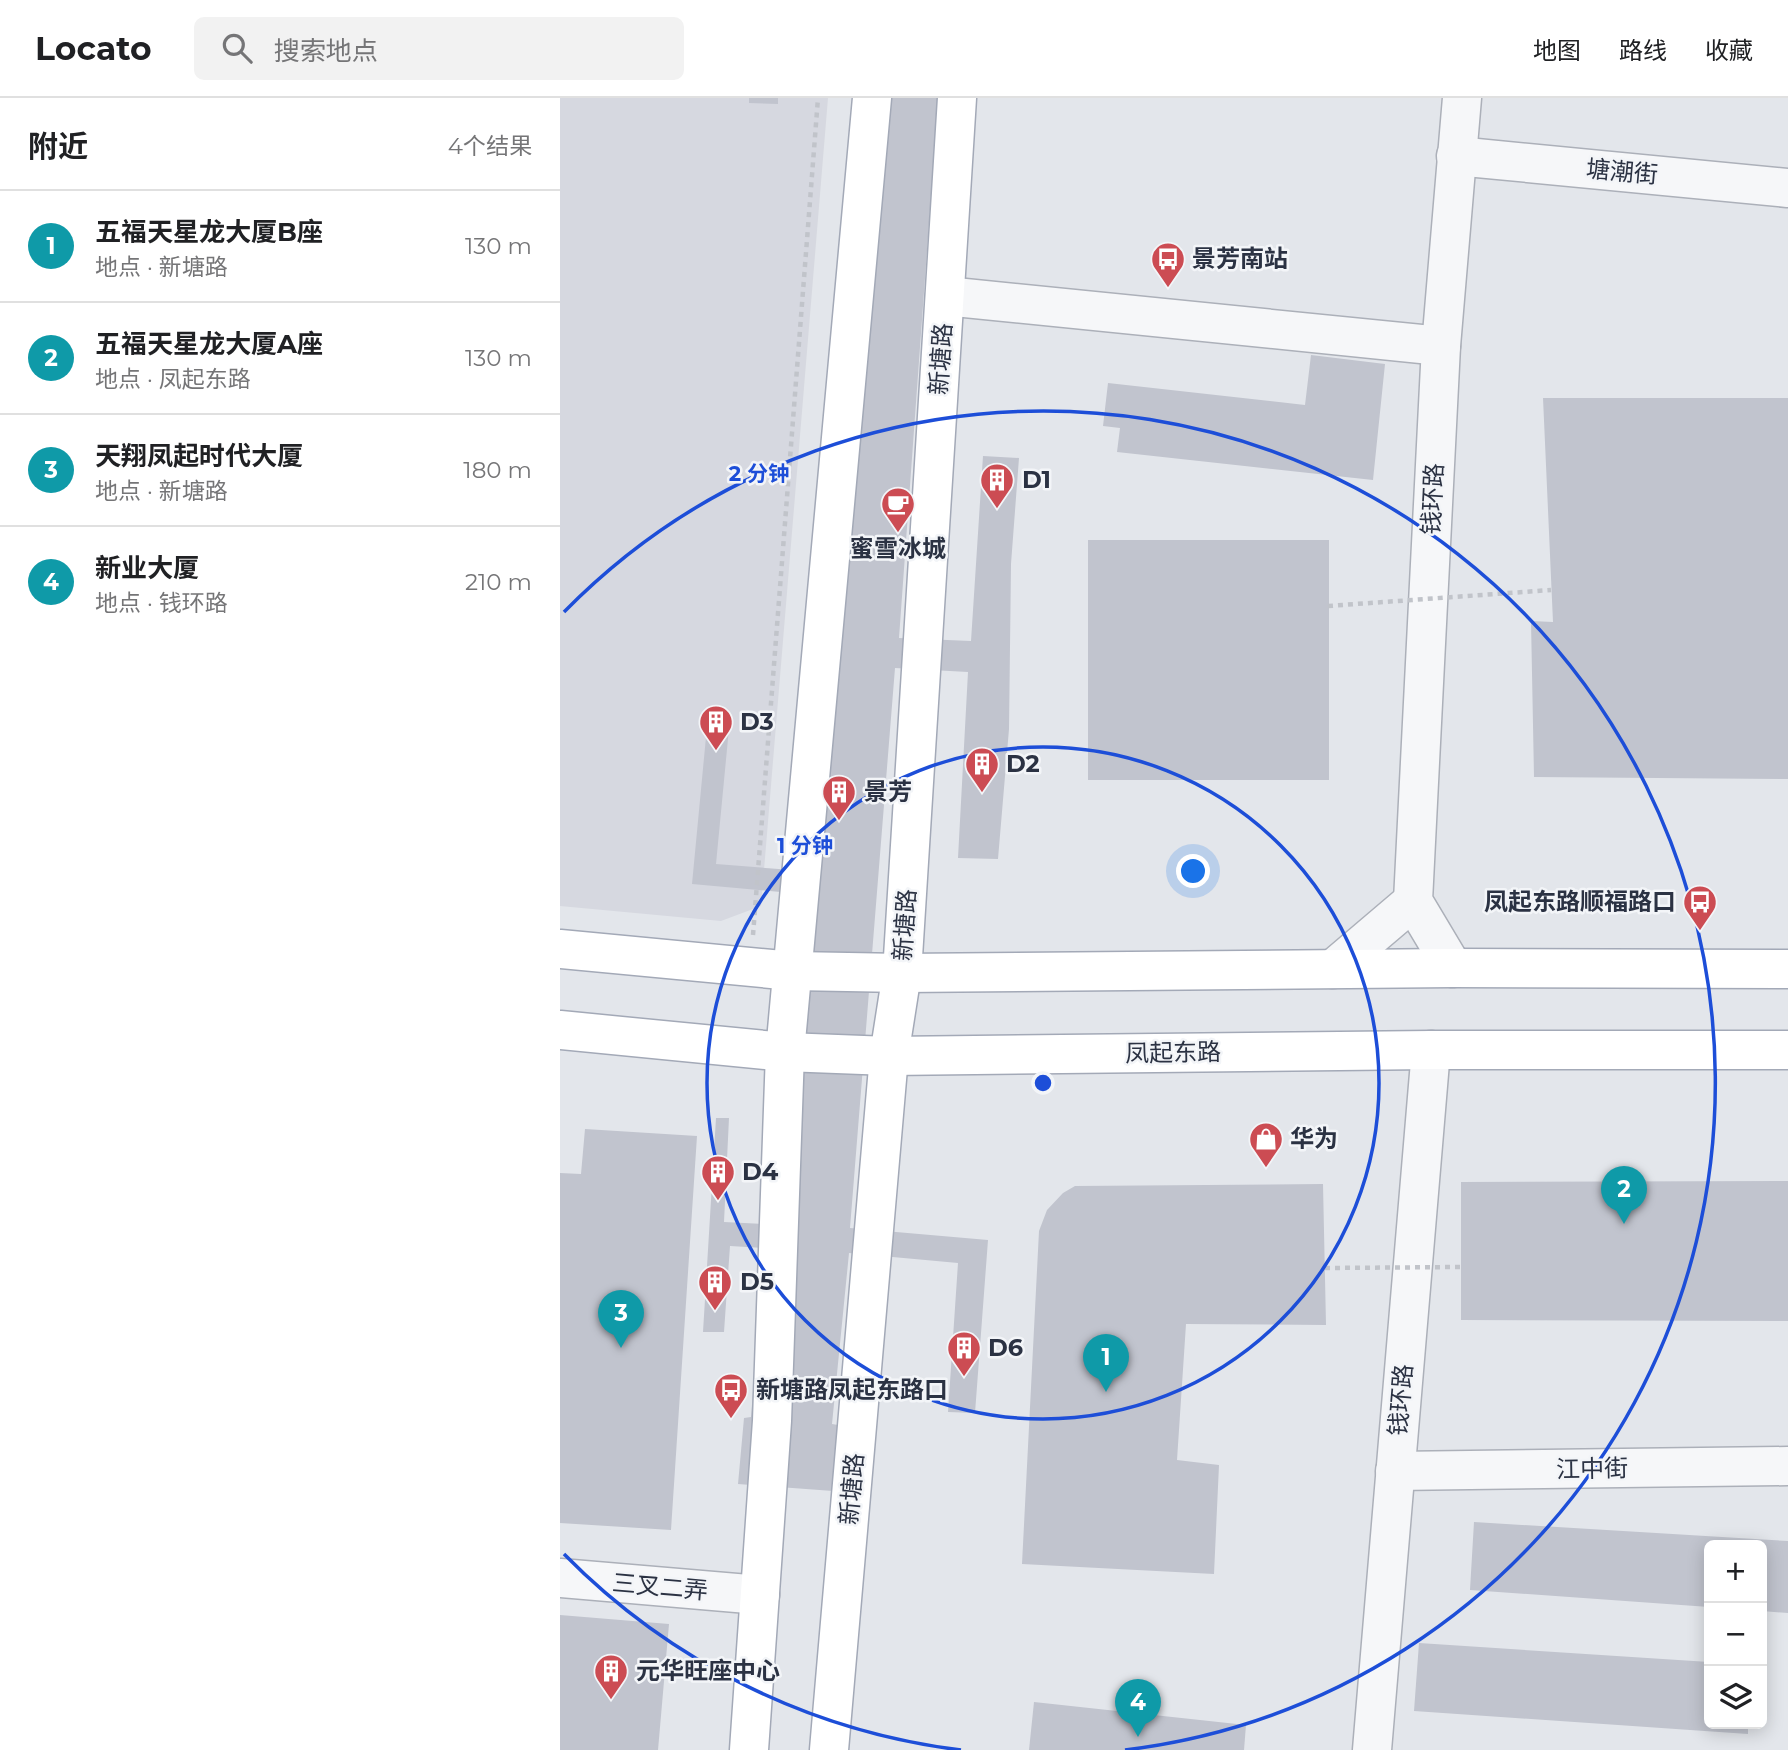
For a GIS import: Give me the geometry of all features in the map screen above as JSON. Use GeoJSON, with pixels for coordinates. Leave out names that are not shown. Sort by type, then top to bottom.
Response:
{"type":"FeatureCollection","features":[{"type":"Feature","properties":{"kind":"main road"},"geometry":{"type":"LineString","coordinates":[[749,1750],[772,1421],[785,1052],[872,98]]}},
{"type":"Feature","properties":{"kind":"main road","name":"新塘路"},"geometry":{"type":"LineString","coordinates":[[829,1750],[889,1056],[902,973],[957,98]]}},
{"type":"Feature","properties":{"kind":"main road"},"geometry":{"type":"LineString","coordinates":[[560,949],[793,971],[902,973],[1453,968],[1788,969]]}},
{"type":"Feature","properties":{"kind":"main road","name":"凤起东路"},"geometry":{"type":"LineString","coordinates":[[560,1030],[785,1052],[889,1056],[1431,1050],[1788,1050]]}},
{"type":"Feature","properties":{"kind":"street","name":"钱环路"},"geometry":{"type":"LineString","coordinates":[[1413,901],[1441,346],[1462,98]]}},
{"type":"Feature","properties":{"kind":"street","name":"塘潮街"},"geometry":{"type":"LineString","coordinates":[[1456,156],[1788,188]]}},
{"type":"Feature","properties":{"kind":"street"},"geometry":{"type":"LineString","coordinates":[[945,296],[1441,346]]}},
{"type":"Feature","properties":{"kind":"street"},"geometry":{"type":"LineString","coordinates":[[1333,969],[1413,901],[1453,968]]}},
{"type":"Feature","properties":{"kind":"street","name":"钱环路"},"geometry":{"type":"LineString","coordinates":[[1371,1750],[1431,1050]]}},
{"type":"Feature","properties":{"kind":"street","name":"江中街"},"geometry":{"type":"LineString","coordinates":[[1395,1471],[1788,1466]]}},
{"type":"Feature","properties":{"kind":"street","name":"三叉二弄"},"geometry":{"type":"LineString","coordinates":[[560,1578],[760,1595]]}},
{"type":"Feature","properties":{"kind":"path"},"geometry":{"type":"LineString","coordinates":[[751,967],[818,98]]}},
{"type":"Feature","properties":{"kind":"path"},"geometry":{"type":"LineString","coordinates":[[1328,606],[1551,590]]}},
{"type":"Feature","properties":{"kind":"path"},"geometry":{"type":"LineString","coordinates":[[1325,1268],[1461,1267]]}},
{"type":"Feature","properties":{"kind":"shaded area"},"geometry":{"type":"Polygon","coordinates":[[[560,98],[828,98],[761,906],[721,921],[560,906],[560,98]]]}},
{"type":"Feature","properties":{"kind":"building"},"geometry":{"type":"Polygon","coordinates":[[[749,98],[778,98],[778,104],[749,103],[749,98]]]}},
{"type":"Feature","properties":{"kind":"building","name":"景芳"},"geometry":{"type":"Polygon","coordinates":[[[855,98],[938,98],[899,638],[971,641],[983,456],[1019,458],[1011,564],[1009,729],[998,859],[958,858],[968,672],[895,668],[850,1228],[988,1240],[975,1413],[948,1412],[958,1263],[849,1253],[832,1424],[838,1425],[833,1491],[738,1484],[744,1418],[751,1417],[764,1248],[730,1246],[724,1332],[703,1332],[716,1118],[729,1118],[724,1222],[766,1224],[791,893],[692,884],[708,716],[730,718],[716,864],[792,870],[855,98]]]}},
{"type":"Feature","properties":{"kind":"building"},"geometry":{"type":"Polygon","coordinates":[[[1311,355],[1385,364],[1373,480],[1117,452],[1120,428],[1103,426],[1108,383],[1305,405],[1311,355]]]}},
{"type":"Feature","properties":{"kind":"building"},"geometry":{"type":"Polygon","coordinates":[[[1543,398],[1788,398],[1788,779],[1534,777],[1531,621],[1553,622],[1543,398]]]}},
{"type":"Feature","properties":{"kind":"building"},"geometry":{"type":"Polygon","coordinates":[[[1088,540],[1329,540],[1329,780],[1088,780],[1088,540]]]}},
{"type":"Feature","properties":{"kind":"building"},"geometry":{"type":"Polygon","coordinates":[[[585,1129],[697,1136],[671,1530],[560,1523],[560,1173],[581,1174],[585,1129]]]}},
{"type":"Feature","properties":{"kind":"building"},"geometry":{"type":"Polygon","coordinates":[[[1788,1181],[1788,1321],[1461,1320],[1461,1182],[1788,1181]]]}},
{"type":"Feature","properties":{"kind":"building"},"geometry":{"type":"Polygon","coordinates":[[[1323,1184],[1326,1325],[1186,1324],[1177,1460],[1219,1465],[1214,1574],[1022,1564],[1039,1231],[1047,1210],[1063,1193],[1075,1186],[1323,1184]]]}},
{"type":"Feature","properties":{"kind":"building"},"geometry":{"type":"Polygon","coordinates":[[[1474,1522],[1788,1541],[1788,1613],[1767,1611],[1767,1540],[1704,1540],[1704,1607],[1470,1590],[1474,1522]]]}},
{"type":"Feature","properties":{"kind":"building","name":"元华旺座中心"},"geometry":{"type":"Polygon","coordinates":[[[560,1615],[669,1624],[658,1750],[560,1750],[560,1615]]]}},
{"type":"Feature","properties":{"kind":"building"},"geometry":{"type":"Polygon","coordinates":[[[1419,1643],[1704,1662],[1704,1729],[1748,1729],[1748,1734],[1414,1711],[1419,1643]]]}},
{"type":"Feature","properties":{"kind":"building"},"geometry":{"type":"Polygon","coordinates":[[[1034,1702],[1246,1725],[1244,1750],[1029,1750],[1034,1702]]]}},
{"type":"Feature","properties":{"kind":"place","name":"景芳南站"},"geometry":{"type":"Point","coordinates":[1168,289]}},
{"type":"Feature","properties":{"kind":"place","name":"D1"},"geometry":{"type":"Point","coordinates":[997,510]}},
{"type":"Feature","properties":{"kind":"place","name":"蜜雪冰城"},"geometry":{"type":"Point","coordinates":[898,534]}},
{"type":"Feature","properties":{"kind":"place","name":"D3"},"geometry":{"type":"Point","coordinates":[716,752]}},
{"type":"Feature","properties":{"kind":"place","name":"D2"},"geometry":{"type":"Point","coordinates":[982,794]}},
{"type":"Feature","properties":{"kind":"place","name":"景芳"},"geometry":{"type":"Point","coordinates":[839,822]}},
{"type":"Feature","properties":{"kind":"place","name":"凤起东路顺福路口"},"geometry":{"type":"Point","coordinates":[1700,932]}},
{"type":"Feature","properties":{"kind":"place","name":"华为"},"geometry":{"type":"Point","coordinates":[1266,1169]}},
{"type":"Feature","properties":{"kind":"place","name":"D4"},"geometry":{"type":"Point","coordinates":[718,1202]}},
{"type":"Feature","properties":{"kind":"place","name":"五福天星龙大厦A座"},"geometry":{"type":"Point","coordinates":[1624,1224]}},
{"type":"Feature","properties":{"kind":"place","name":"D5"},"geometry":{"type":"Point","coordinates":[715,1312]}},
{"type":"Feature","properties":{"kind":"place","name":"天翔凤起时代大厦"},"geometry":{"type":"Point","coordinates":[621,1348]}},
{"type":"Feature","properties":{"kind":"place","name":"D6"},"geometry":{"type":"Point","coordinates":[964,1378]}},
{"type":"Feature","properties":{"kind":"place","name":"五福天星龙大厦B座"},"geometry":{"type":"Point","coordinates":[1106,1392]}},
{"type":"Feature","properties":{"kind":"place","name":"新塘路凤起东路口"},"geometry":{"type":"Point","coordinates":[731,1420]}},
{"type":"Feature","properties":{"kind":"place","name":"元华旺座中心"},"geometry":{"type":"Point","coordinates":[611,1701]}},
{"type":"Feature","properties":{"kind":"place","name":"新业大厦"},"geometry":{"type":"Point","coordinates":[1138,1737]}}]}
